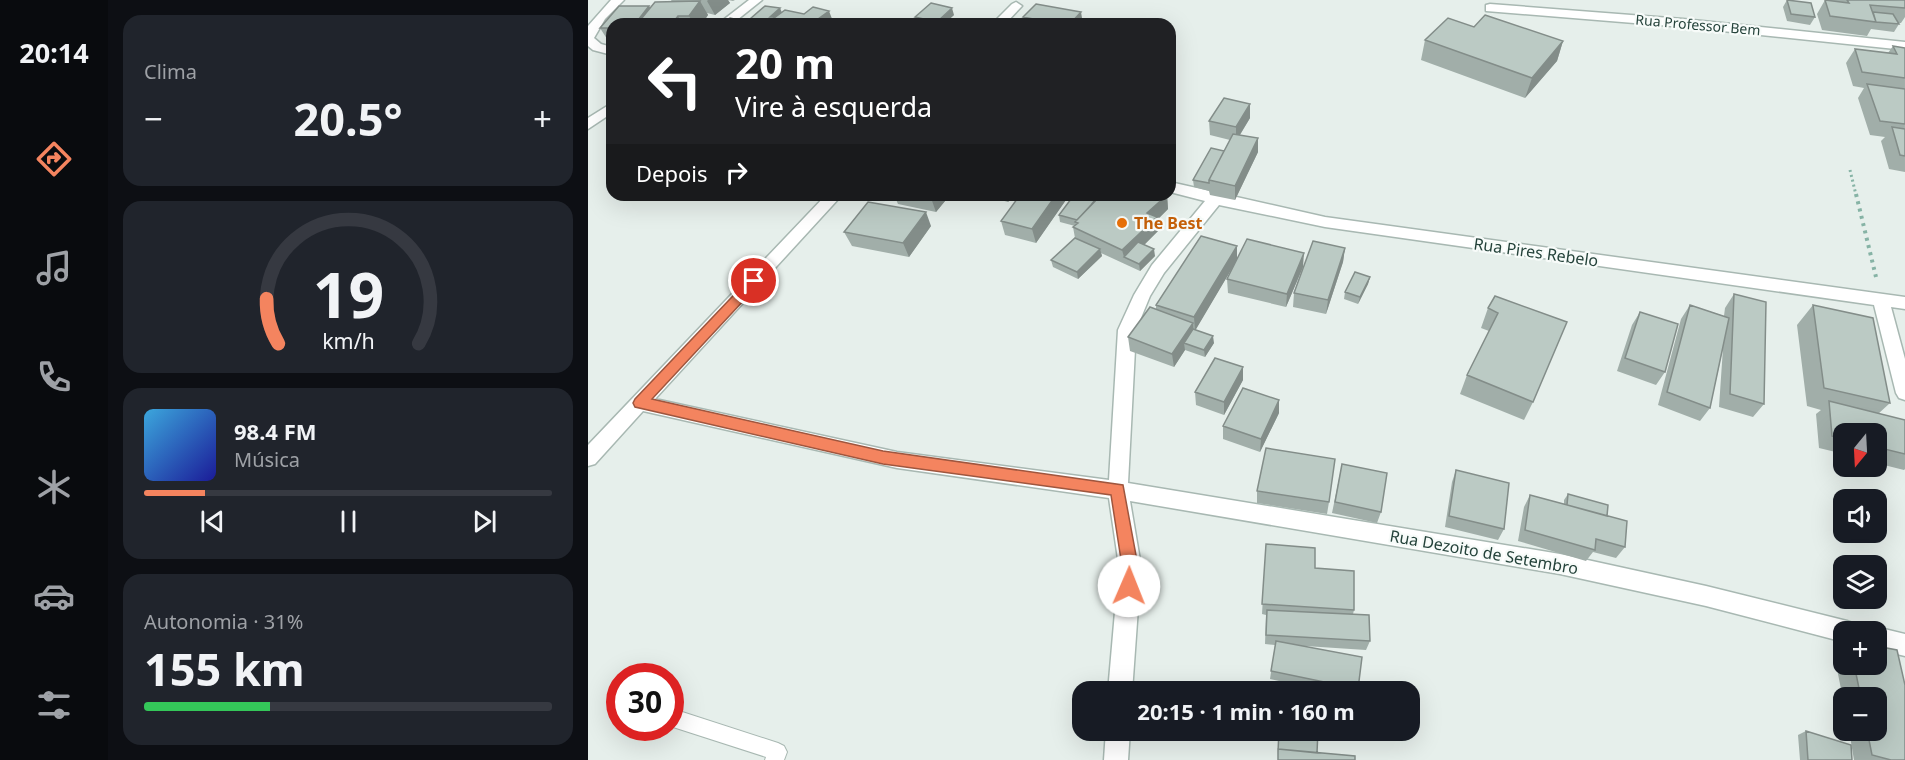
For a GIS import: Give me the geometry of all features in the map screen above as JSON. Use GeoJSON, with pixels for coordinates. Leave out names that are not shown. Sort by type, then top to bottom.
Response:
{"type":"FeatureCollection","features":[{"type":"Feature","properties":{"kind":"street"},"geometry":{"type":"LineString","coordinates":[[606,49],[597,47],[588,38],[592,27],[618,0]]}},
{"type":"Feature","properties":{"kind":"street"},"geometry":{"type":"LineString","coordinates":[[732,18],[756,0]]}},
{"type":"Feature","properties":{"kind":"street"},"geometry":{"type":"LineString","coordinates":[[1004,18],[1016,6]]}},
{"type":"Feature","properties":{"kind":"street","name":"Rua Professor Bem"},"geometry":{"type":"LineString","coordinates":[[1490,8],[1683,23],[1905,46]]}},
{"type":"Feature","properties":{"kind":"street"},"geometry":{"type":"LineString","coordinates":[[589,122],[606,111]]}},
{"type":"Feature","properties":{"kind":"street","name":"Rua Pires Rebelo"},"geometry":{"type":"LineString","coordinates":[[1176,189],[1324,222],[1905,303]]}},
{"type":"Feature","properties":{"kind":"street"},"geometry":{"type":"LineString","coordinates":[[1121,681],[1130,566],[1118,490],[1127,330],[1142,295],[1158,269],[1215,199]]}},
{"type":"Feature","properties":{"kind":"street"},"geometry":{"type":"LineString","coordinates":[[588,458],[829,201]]}},
{"type":"Feature","properties":{"kind":"street"},"geometry":{"type":"LineString","coordinates":[[1881,300],[1905,393]]}},
{"type":"Feature","properties":{"kind":"street","name":"Rua Dezoito de Setembro"},"geometry":{"type":"LineString","coordinates":[[640,403],[897,460],[1118,490],[1560,564],[1706,596],[1833,628]]}},
{"type":"Feature","properties":{"kind":"street"},"geometry":{"type":"LineString","coordinates":[[1887,641],[1905,645]]}},
{"type":"Feature","properties":{"kind":"street"},"geometry":{"type":"LineString","coordinates":[[1116,760],[1117,741]]}},
{"type":"Feature","properties":{"kind":"lane"},"geometry":{"type":"LineString","coordinates":[[684,722],[778,752],[774,760]]}},
{"type":"Feature","properties":{"kind":"path"},"geometry":{"type":"LineString","coordinates":[[1850,170],[1881,300]]}},
{"type":"Feature","properties":{"kind":"building"},"geometry":{"type":"Polygon","coordinates":[[[1787,0],[1811,3],[1815,17],[1791,14],[1787,0]]]}},
{"type":"Feature","properties":{"kind":"building"},"geometry":{"type":"Polygon","coordinates":[[[1825,0],[1849,3],[1847,0],[1905,0],[1905,8],[1870,5],[1876,22],[1830,16],[1825,0]]]}},
{"type":"Feature","properties":{"kind":"building"},"geometry":{"type":"Polygon","coordinates":[[[700,1],[689,16],[642,18],[655,2],[700,1]]]}},
{"type":"Feature","properties":{"kind":"building"},"geometry":{"type":"Polygon","coordinates":[[[931,3],[952,8],[941,18],[915,17],[931,3]]]}},
{"type":"Feature","properties":{"kind":"building"},"geometry":{"type":"Polygon","coordinates":[[[1036,4],[1081,12],[1076,18],[1023,17],[1036,4]]]}},
{"type":"Feature","properties":{"kind":"building"},"geometry":{"type":"Polygon","coordinates":[[[619,6],[649,6],[640,18],[609,18],[619,6]]]}},
{"type":"Feature","properties":{"kind":"building"},"geometry":{"type":"Polygon","coordinates":[[[765,6],[780,8],[770,17],[774,18],[751,18],[765,6]]]}},
{"type":"Feature","properties":{"kind":"building"},"geometry":{"type":"Polygon","coordinates":[[[813,7],[829,11],[819,18],[774,18],[785,10],[804,14],[813,7]]]}},
{"type":"Feature","properties":{"kind":"building"},"geometry":{"type":"Polygon","coordinates":[[[1873,12],[1893,14],[1899,24],[1876,22],[1873,12]]]}},
{"type":"Feature","properties":{"kind":"building"},"geometry":{"type":"Polygon","coordinates":[[[1485,15],[1563,41],[1532,78],[1425,40],[1448,18],[1474,27],[1485,15]]]}},
{"type":"Feature","properties":{"kind":"building"},"geometry":{"type":"Polygon","coordinates":[[[1893,46],[1905,48],[1905,78],[1862,72],[1855,49],[1897,54],[1893,46]]]}},
{"type":"Feature","properties":{"kind":"building"},"geometry":{"type":"Polygon","coordinates":[[[1867,84],[1905,89],[1905,124],[1880,121],[1867,84]]]}},
{"type":"Feature","properties":{"kind":"building"},"geometry":{"type":"Polygon","coordinates":[[[1224,98],[1250,104],[1236,127],[1209,121],[1224,98]]]}},
{"type":"Feature","properties":{"kind":"building"},"geometry":{"type":"Polygon","coordinates":[[[1892,127],[1905,129],[1905,156],[1900,155],[1892,127]]]}},
{"type":"Feature","properties":{"kind":"building"},"geometry":{"type":"Polygon","coordinates":[[[1233,134],[1258,138],[1235,186],[1209,180],[1233,134]]]}},
{"type":"Feature","properties":{"kind":"building"},"geometry":{"type":"Polygon","coordinates":[[[1211,148],[1224,151],[1209,183],[1193,180],[1211,148]]]}},
{"type":"Feature","properties":{"kind":"building"},"geometry":{"type":"Polygon","coordinates":[[[1016,201],[1052,201],[1032,229],[1001,221],[1016,201]]]}},
{"type":"Feature","properties":{"kind":"building"},"geometry":{"type":"Polygon","coordinates":[[[1070,201],[1094,201],[1077,220],[1059,215],[1070,201]]]}},
{"type":"Feature","properties":{"kind":"building","name":"The Best"},"geometry":{"type":"Polygon","coordinates":[[[1095,201],[1160,201],[1147,213],[1157,217],[1122,250],[1073,227],[1078,223],[1075,222],[1095,201]]]}},
{"type":"Feature","properties":{"kind":"building"},"geometry":{"type":"Polygon","coordinates":[[[868,202],[926,212],[903,243],[844,232],[868,202]]]}},
{"type":"Feature","properties":{"kind":"building"},"geometry":{"type":"Polygon","coordinates":[[[1201,236],[1237,246],[1194,317],[1156,305],[1201,236]]]}},
{"type":"Feature","properties":{"kind":"building"},"geometry":{"type":"Polygon","coordinates":[[[1075,238],[1100,249],[1077,272],[1051,260],[1075,238]]]}},
{"type":"Feature","properties":{"kind":"building"},"geometry":{"type":"Polygon","coordinates":[[[1247,239],[1304,253],[1287,294],[1227,279],[1247,239]]]}},
{"type":"Feature","properties":{"kind":"building"},"geometry":{"type":"Polygon","coordinates":[[[1313,241],[1345,248],[1328,300],[1294,293],[1313,241]]]}},
{"type":"Feature","properties":{"kind":"building"},"geometry":{"type":"Polygon","coordinates":[[[1138,242],[1154,249],[1139,264],[1124,257],[1138,242]]]}},
{"type":"Feature","properties":{"kind":"building"},"geometry":{"type":"Polygon","coordinates":[[[1355,272],[1370,277],[1360,297],[1345,292],[1355,272]]]}},
{"type":"Feature","properties":{"kind":"building"},"geometry":{"type":"Polygon","coordinates":[[[1734,294],[1766,302],[1764,404],[1730,394],[1734,294]]]}},
{"type":"Feature","properties":{"kind":"building"},"geometry":{"type":"Polygon","coordinates":[[[1495,296],[1567,322],[1533,402],[1467,375],[1498,313],[1488,308],[1495,296]]]}},
{"type":"Feature","properties":{"kind":"building"},"geometry":{"type":"Polygon","coordinates":[[[1690,305],[1729,318],[1710,408],[1667,392],[1690,305]]]}},
{"type":"Feature","properties":{"kind":"building"},"geometry":{"type":"Polygon","coordinates":[[[1813,305],[1873,318],[1890,403],[1824,388],[1813,305]]]}},
{"type":"Feature","properties":{"kind":"building"},"geometry":{"type":"Polygon","coordinates":[[[1150,307],[1193,323],[1172,354],[1128,337],[1150,307]]]}},
{"type":"Feature","properties":{"kind":"building"},"geometry":{"type":"Polygon","coordinates":[[[1640,312],[1678,324],[1665,372],[1625,358],[1640,312]]]}},
{"type":"Feature","properties":{"kind":"building"},"geometry":{"type":"Polygon","coordinates":[[[1193,329],[1213,336],[1204,350],[1184,343],[1193,329]]]}},
{"type":"Feature","properties":{"kind":"building"},"geometry":{"type":"Polygon","coordinates":[[[1215,358],[1243,367],[1224,402],[1195,392],[1215,358]]]}},
{"type":"Feature","properties":{"kind":"building"},"geometry":{"type":"Polygon","coordinates":[[[1243,388],[1279,400],[1261,439],[1223,426],[1243,388]]]}},
{"type":"Feature","properties":{"kind":"building"},"geometry":{"type":"Polygon","coordinates":[[[1829,401],[1905,420],[1905,454],[1887,450],[1887,423],[1833,423],[1832,436],[1829,401]]]}},
{"type":"Feature","properties":{"kind":"building"},"geometry":{"type":"Polygon","coordinates":[[[1266,448],[1335,459],[1329,502],[1257,491],[1266,448]]]}},
{"type":"Feature","properties":{"kind":"building"},"geometry":{"type":"Polygon","coordinates":[[[1342,464],[1387,473],[1381,512],[1335,502],[1342,464]]]}},
{"type":"Feature","properties":{"kind":"building"},"geometry":{"type":"Polygon","coordinates":[[[1456,470],[1509,483],[1504,529],[1449,516],[1456,470]]]}},
{"type":"Feature","properties":{"kind":"building"},"geometry":{"type":"Polygon","coordinates":[[[1568,494],[1608,505],[1607,516],[1567,505],[1568,494]]]}},
{"type":"Feature","properties":{"kind":"building"},"geometry":{"type":"Polygon","coordinates":[[[1530,495],[1627,521],[1625,547],[1596,539],[1595,550],[1525,530],[1530,495]]]}},
{"type":"Feature","properties":{"kind":"building"},"geometry":{"type":"Polygon","coordinates":[[[1266,544],[1315,548],[1315,568],[1354,571],[1354,610],[1262,604],[1266,544]]]}},
{"type":"Feature","properties":{"kind":"building"},"geometry":{"type":"Polygon","coordinates":[[[1267,610],[1369,615],[1370,641],[1266,635],[1267,610]]]}},
{"type":"Feature","properties":{"kind":"building"},"geometry":{"type":"Polygon","coordinates":[[[1276,641],[1362,657],[1359,681],[1319,681],[1271,671],[1276,641]]]}},
{"type":"Feature","properties":{"kind":"building"},"geometry":{"type":"Polygon","coordinates":[[[1887,648],[1897,650],[1905,685],[1905,760],[1891,760],[1872,755],[1869,741],[1887,741],[1887,687],[1859,687],[1856,675],[1887,675],[1887,648]]]}},
{"type":"Feature","properties":{"kind":"building"},"geometry":{"type":"Polygon","coordinates":[[[1806,731],[1851,745],[1852,760],[1808,760],[1806,731]]]}},
{"type":"Feature","properties":{"kind":"building"},"geometry":{"type":"Polygon","coordinates":[[[1278,741],[1318,741],[1317,753],[1278,749],[1278,741]]]}},
{"type":"Feature","properties":{"kind":"building"},"geometry":{"type":"Polygon","coordinates":[[[1278,749],[1355,756],[1355,760],[1278,760],[1278,749]]]}},
{"type":"Feature","properties":{"kind":"place","name":"The Best"},"geometry":{"type":"Point","coordinates":[1122,223]}},
{"type":"Feature","properties":{"kind":"route"},"geometry":{"type":"LineString","coordinates":[[754,281],[640,403],[897,460],[1118,490],[1130,566],[1129,586]]}}]}
